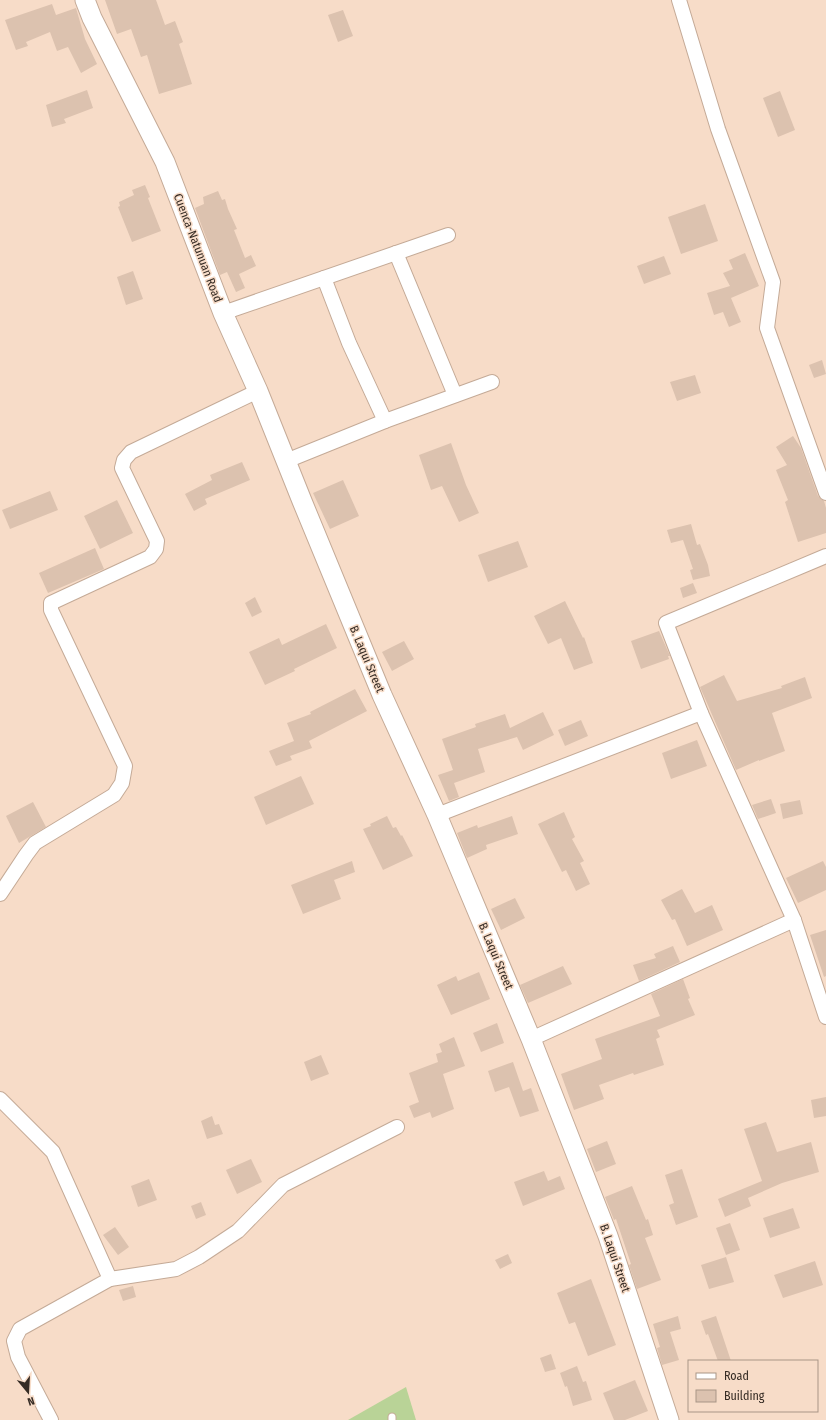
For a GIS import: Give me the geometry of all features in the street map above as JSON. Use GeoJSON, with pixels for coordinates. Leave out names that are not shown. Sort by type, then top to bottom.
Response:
{"type":"FeatureCollection","features":[{"type":"Feature","properties":{"kind":"main road","name":"Cuenca-Natunuan Road"},"geometry":{"type":"LineString","coordinates":[[84,0],[165,162],[223,313],[258,391],[302,501]]}},
{"type":"Feature","properties":{"kind":"main road","name":"B. Laqui Street"},"geometry":{"type":"LineString","coordinates":[[302,501],[382,695],[438,815],[531,1039],[608,1236],[669,1420]]}},
{"type":"Feature","properties":{"kind":"street"},"geometry":{"type":"LineString","coordinates":[[679,0],[718,129],[773,282],[767,328],[826,494]]}},
{"type":"Feature","properties":{"kind":"street"},"geometry":{"type":"LineString","coordinates":[[223,313],[448,235]]}},
{"type":"Feature","properties":{"kind":"street"},"geometry":{"type":"LineString","coordinates":[[396,253],[455,395]]}},
{"type":"Feature","properties":{"kind":"street"},"geometry":{"type":"LineString","coordinates":[[324,278],[349,343],[385,421]]}},
{"type":"Feature","properties":{"kind":"street"},"geometry":{"type":"LineString","coordinates":[[286,461],[385,421],[492,382]]}},
{"type":"Feature","properties":{"kind":"street"},"geometry":{"type":"LineString","coordinates":[[0,894],[26,855],[36,843],[114,795],[122,783],[125,766],[51,610],[51,602],[150,557],[156,549],[158,541],[122,468],[124,460],[131,452],[258,391]]}},
{"type":"Feature","properties":{"kind":"street"},"geometry":{"type":"LineString","coordinates":[[826,556],[666,623],[701,713],[794,920],[826,1017]]}},
{"type":"Feature","properties":{"kind":"street"},"geometry":{"type":"LineString","coordinates":[[438,815],[701,713]]}},
{"type":"Feature","properties":{"kind":"street"},"geometry":{"type":"LineString","coordinates":[[531,1039],[794,920]]}},
{"type":"Feature","properties":{"kind":"street"},"geometry":{"type":"LineString","coordinates":[[0,1099],[53,1152],[110,1279]]}},
{"type":"Feature","properties":{"kind":"street"},"geometry":{"type":"LineString","coordinates":[[52,1420],[18,1357],[14,1341],[20,1329],[110,1279],[176,1269],[199,1257],[238,1231],[283,1185],[397,1127]]}},
{"type":"Feature","properties":{"kind":"green space"},"geometry":{"type":"Polygon","coordinates":[[[406,1387],[416,1420],[348,1420],[406,1387]]]}},
{"type":"Feature","properties":{"kind":"building"},"geometry":{"type":"Polygon","coordinates":[[[105,0],[156,0],[165,25],[175,21],[183,42],[179,44],[192,84],[159,94],[147,55],[141,57],[131,29],[117,34],[105,0]]]}},
{"type":"Feature","properties":{"kind":"building"},"geometry":{"type":"Polygon","coordinates":[[[52,4],[56,15],[76,8],[85,39],[97,64],[81,73],[68,47],[57,51],[50,32],[26,42],[28,46],[16,50],[5,20],[52,4]]]}},
{"type":"Feature","properties":{"kind":"building"},"geometry":{"type":"Polygon","coordinates":[[[343,10],[353,36],[338,42],[328,15],[343,10]]]}},
{"type":"Feature","properties":{"kind":"building"},"geometry":{"type":"Polygon","coordinates":[[[87,90],[93,108],[64,119],[66,123],[52,127],[46,105],[87,90]]]}},
{"type":"Feature","properties":{"kind":"building"},"geometry":{"type":"Polygon","coordinates":[[[780,91],[795,130],[778,137],[763,98],[780,91]]]}},
{"type":"Feature","properties":{"kind":"building"},"geometry":{"type":"Polygon","coordinates":[[[145,185],[150,197],[148,198],[161,231],[132,242],[118,207],[120,206],[119,202],[134,195],[132,190],[145,185]]]}},
{"type":"Feature","properties":{"kind":"building"},"geometry":{"type":"Polygon","coordinates":[[[218,191],[222,200],[225,199],[237,229],[234,230],[245,258],[251,255],[256,266],[239,274],[245,288],[236,292],[227,272],[220,275],[195,208],[204,204],[203,197],[218,191]]]}},
{"type":"Feature","properties":{"kind":"building"},"geometry":{"type":"Polygon","coordinates":[[[705,204],[718,241],[681,254],[668,217],[705,204]]]}},
{"type":"Feature","properties":{"kind":"building"},"geometry":{"type":"Polygon","coordinates":[[[745,253],[759,286],[731,298],[741,322],[729,327],[723,312],[714,315],[707,293],[730,286],[723,273],[733,269],[729,260],[745,253]]]}},
{"type":"Feature","properties":{"kind":"building"},"geometry":{"type":"Polygon","coordinates":[[[664,256],[671,274],[644,284],[637,266],[664,256]]]}},
{"type":"Feature","properties":{"kind":"building"},"geometry":{"type":"Polygon","coordinates":[[[133,271],[143,299],[126,305],[117,277],[133,271]]]}},
{"type":"Feature","properties":{"kind":"building"},"geometry":{"type":"Polygon","coordinates":[[[822,360],[826,374],[814,378],[809,365],[822,360]]]}},
{"type":"Feature","properties":{"kind":"building"},"geometry":{"type":"Polygon","coordinates":[[[695,375],[701,393],[677,401],[670,382],[695,375]]]}},
{"type":"Feature","properties":{"kind":"building"},"geometry":{"type":"Polygon","coordinates":[[[793,436],[801,448],[818,496],[824,501],[826,508],[826,533],[798,542],[785,502],[788,500],[776,470],[787,465],[776,447],[793,436]]]}},
{"type":"Feature","properties":{"kind":"building"},"geometry":{"type":"Polygon","coordinates":[[[451,443],[466,485],[479,513],[459,522],[442,486],[431,490],[419,455],[451,443]]]}},
{"type":"Feature","properties":{"kind":"building"},"geometry":{"type":"Polygon","coordinates":[[[242,462],[250,480],[205,499],[207,504],[194,511],[185,494],[212,480],[210,475],[242,462]]]}},
{"type":"Feature","properties":{"kind":"building"},"geometry":{"type":"Polygon","coordinates":[[[343,480],[359,516],[330,529],[313,493],[343,480]]]}},
{"type":"Feature","properties":{"kind":"building"},"geometry":{"type":"Polygon","coordinates":[[[50,491],[58,510],[10,529],[2,510],[50,491]]]}},
{"type":"Feature","properties":{"kind":"building"},"geometry":{"type":"Polygon","coordinates":[[[117,500],[133,533],[100,549],[84,516],[117,500]]]}},
{"type":"Feature","properties":{"kind":"building"},"geometry":{"type":"Polygon","coordinates":[[[691,524],[697,545],[700,544],[708,565],[710,576],[693,580],[690,570],[693,569],[683,540],[671,543],[667,530],[691,524]]]}},
{"type":"Feature","properties":{"kind":"building"},"geometry":{"type":"Polygon","coordinates":[[[518,541],[528,567],[488,582],[478,555],[518,541]]]}},
{"type":"Feature","properties":{"kind":"building"},"geometry":{"type":"Polygon","coordinates":[[[95,548],[104,569],[48,593],[39,573],[95,548]]]}},
{"type":"Feature","properties":{"kind":"building"},"geometry":{"type":"Polygon","coordinates":[[[693,583],[697,593],[683,598],[680,588],[693,583]]]}},
{"type":"Feature","properties":{"kind":"building"},"geometry":{"type":"Polygon","coordinates":[[[255,597],[262,612],[252,617],[245,603],[255,597]]]}},
{"type":"Feature","properties":{"kind":"building"},"geometry":{"type":"Polygon","coordinates":[[[565,601],[583,638],[584,637],[593,663],[574,670],[561,638],[548,644],[534,616],[565,601]]]}},
{"type":"Feature","properties":{"kind":"building"},"geometry":{"type":"Polygon","coordinates":[[[326,624],[337,648],[294,669],[295,671],[265,685],[249,652],[279,638],[282,645],[326,624]]]}},
{"type":"Feature","properties":{"kind":"building"},"geometry":{"type":"Polygon","coordinates":[[[659,631],[670,656],[668,656],[669,659],[641,669],[631,641],[659,631]]]}},
{"type":"Feature","properties":{"kind":"building"},"geometry":{"type":"Polygon","coordinates":[[[404,641],[414,659],[392,671],[382,652],[404,641]]]}},
{"type":"Feature","properties":{"kind":"building"},"geometry":{"type":"Polygon","coordinates":[[[724,675],[737,701],[782,688],[781,686],[805,677],[812,698],[772,713],[785,751],[736,770],[700,687],[724,675]]]}},
{"type":"Feature","properties":{"kind":"building"},"geometry":{"type":"Polygon","coordinates":[[[355,689],[367,711],[309,741],[312,748],[290,756],[292,760],[276,766],[269,751],[294,741],[287,723],[311,714],[310,712],[355,689]]]}},
{"type":"Feature","properties":{"kind":"building"},"geometry":{"type":"Polygon","coordinates":[[[543,712],[554,735],[523,750],[517,737],[478,749],[485,772],[454,783],[459,797],[449,801],[438,775],[453,770],[442,739],[476,727],[475,724],[505,714],[510,728],[543,712]]]}},
{"type":"Feature","properties":{"kind":"building"},"geometry":{"type":"Polygon","coordinates":[[[581,720],[588,736],[565,746],[558,730],[581,720]]]}},
{"type":"Feature","properties":{"kind":"building"},"geometry":{"type":"Polygon","coordinates":[[[697,740],[707,766],[671,779],[662,753],[697,740]]]}},
{"type":"Feature","properties":{"kind":"building"},"geometry":{"type":"Polygon","coordinates":[[[301,776],[314,804],[266,825],[254,797],[301,776]]]}},
{"type":"Feature","properties":{"kind":"building"},"geometry":{"type":"Polygon","coordinates":[[[771,799],[776,813],[758,819],[752,805],[771,799]]]}},
{"type":"Feature","properties":{"kind":"building"},"geometry":{"type":"Polygon","coordinates":[[[800,800],[803,814],[783,819],[780,804],[800,800]]]}},
{"type":"Feature","properties":{"kind":"building"},"geometry":{"type":"Polygon","coordinates":[[[33,802],[46,827],[19,843],[6,816],[33,802]]]}},
{"type":"Feature","properties":{"kind":"building"},"geometry":{"type":"Polygon","coordinates":[[[564,812],[575,837],[572,839],[584,861],[580,863],[590,884],[576,891],[566,870],[562,872],[538,824],[564,812]]]}},
{"type":"Feature","properties":{"kind":"building"},"geometry":{"type":"Polygon","coordinates":[[[387,816],[393,828],[396,827],[401,836],[402,835],[413,856],[383,870],[363,829],[387,816]]]}},
{"type":"Feature","properties":{"kind":"building"},"geometry":{"type":"Polygon","coordinates":[[[512,816],[518,834],[486,845],[487,849],[467,858],[457,833],[477,825],[478,828],[512,816]]]}},
{"type":"Feature","properties":{"kind":"building"},"geometry":{"type":"Polygon","coordinates":[[[352,861],[355,872],[334,880],[341,899],[303,914],[291,885],[352,861]]]}},
{"type":"Feature","properties":{"kind":"building"},"geometry":{"type":"Polygon","coordinates":[[[823,861],[826,867],[826,890],[798,903],[786,878],[823,861]]]}},
{"type":"Feature","properties":{"kind":"building"},"geometry":{"type":"Polygon","coordinates":[[[682,889],[695,913],[712,905],[723,930],[687,946],[675,919],[672,920],[661,900],[682,889]]]}},
{"type":"Feature","properties":{"kind":"building"},"geometry":{"type":"Polygon","coordinates":[[[515,898],[525,918],[501,930],[491,909],[515,898]]]}},
{"type":"Feature","properties":{"kind":"building"},"geometry":{"type":"Polygon","coordinates":[[[826,930],[826,976],[824,977],[810,935],[826,930]]]}},
{"type":"Feature","properties":{"kind":"building"},"geometry":{"type":"Polygon","coordinates":[[[673,946],[680,962],[639,981],[633,965],[656,958],[654,954],[673,946]]]}},
{"type":"Feature","properties":{"kind":"building"},"geometry":{"type":"Polygon","coordinates":[[[563,966],[572,984],[528,1003],[520,985],[563,966]]]}},
{"type":"Feature","properties":{"kind":"building"},"geometry":{"type":"Polygon","coordinates":[[[479,972],[490,999],[451,1015],[437,985],[456,976],[458,981],[479,972]]]}},
{"type":"Feature","properties":{"kind":"building"},"geometry":{"type":"Polygon","coordinates":[[[683,979],[690,998],[688,999],[695,1015],[657,1030],[660,1037],[656,1039],[664,1065],[634,1075],[633,1073],[599,1085],[604,1099],[574,1110],[561,1074],[602,1059],[595,1039],[660,1016],[651,994],[683,979]]]}},
{"type":"Feature","properties":{"kind":"building"},"geometry":{"type":"Polygon","coordinates":[[[497,1023],[504,1043],[481,1052],[473,1033],[497,1023]]]}},
{"type":"Feature","properties":{"kind":"building"},"geometry":{"type":"Polygon","coordinates":[[[454,1037],[465,1066],[443,1074],[454,1109],[432,1118],[430,1112],[414,1118],[409,1106],[419,1102],[409,1073],[438,1062],[436,1054],[442,1052],[439,1044],[454,1037]]]}},
{"type":"Feature","properties":{"kind":"building"},"geometry":{"type":"Polygon","coordinates":[[[321,1055],[329,1074],[311,1081],[304,1062],[321,1055]]]}},
{"type":"Feature","properties":{"kind":"building"},"geometry":{"type":"Polygon","coordinates":[[[513,1062],[523,1091],[531,1088],[539,1111],[520,1117],[509,1087],[495,1092],[488,1071],[513,1062]]]}},
{"type":"Feature","properties":{"kind":"building"},"geometry":{"type":"Polygon","coordinates":[[[826,1097],[826,1116],[814,1118],[811,1100],[826,1097]]]}},
{"type":"Feature","properties":{"kind":"building"},"geometry":{"type":"Polygon","coordinates":[[[212,1116],[215,1125],[219,1124],[223,1134],[207,1139],[201,1121],[212,1116]]]}},
{"type":"Feature","properties":{"kind":"building"},"geometry":{"type":"Polygon","coordinates":[[[766,1122],[777,1152],[811,1142],[819,1172],[782,1183],[748,1198],[751,1206],[725,1217],[718,1199],[762,1181],[744,1129],[766,1122]]]}},
{"type":"Feature","properties":{"kind":"building"},"geometry":{"type":"Polygon","coordinates":[[[607,1141],[616,1164],[596,1172],[587,1149],[607,1141]]]}},
{"type":"Feature","properties":{"kind":"building"},"geometry":{"type":"Polygon","coordinates":[[[251,1159],[262,1182],[237,1194],[226,1170],[251,1159]]]}},
{"type":"Feature","properties":{"kind":"building"},"geometry":{"type":"Polygon","coordinates":[[[682,1169],[698,1217],[676,1225],[669,1205],[674,1203],[665,1175],[682,1169]]]}},
{"type":"Feature","properties":{"kind":"building"},"geometry":{"type":"Polygon","coordinates":[[[544,1171],[548,1181],[560,1176],[565,1189],[523,1206],[514,1182],[544,1171]]]}},
{"type":"Feature","properties":{"kind":"building"},"geometry":{"type":"Polygon","coordinates":[[[149,1179],[157,1200],[138,1207],[131,1186],[149,1179]]]}},
{"type":"Feature","properties":{"kind":"building"},"geometry":{"type":"Polygon","coordinates":[[[632,1186],[646,1220],[648,1219],[653,1235],[645,1238],[661,1280],[637,1289],[629,1265],[631,1264],[616,1219],[614,1220],[605,1197],[632,1186]]]}},
{"type":"Feature","properties":{"kind":"building"},"geometry":{"type":"Polygon","coordinates":[[[201,1202],[206,1215],[196,1219],[191,1206],[201,1202]]]}},
{"type":"Feature","properties":{"kind":"building"},"geometry":{"type":"Polygon","coordinates":[[[793,1208],[800,1228],[770,1238],[763,1218],[793,1208]]]}},
{"type":"Feature","properties":{"kind":"building"},"geometry":{"type":"Polygon","coordinates":[[[730,1223],[740,1250],[726,1255],[716,1228],[730,1223]]]}},
{"type":"Feature","properties":{"kind":"building"},"geometry":{"type":"Polygon","coordinates":[[[115,1227],[129,1247],[118,1255],[103,1235],[115,1227]]]}},
{"type":"Feature","properties":{"kind":"building"},"geometry":{"type":"Polygon","coordinates":[[[508,1254],[512,1263],[500,1269],[495,1260],[508,1254]]]}},
{"type":"Feature","properties":{"kind":"building"},"geometry":{"type":"Polygon","coordinates":[[[726,1257],[734,1282],[709,1289],[701,1265],[726,1257]]]}},
{"type":"Feature","properties":{"kind":"building"},"geometry":{"type":"Polygon","coordinates":[[[815,1261],[823,1285],[783,1298],[774,1275],[815,1261]]]}},
{"type":"Feature","properties":{"kind":"building"},"geometry":{"type":"Polygon","coordinates":[[[591,1279],[616,1345],[588,1356],[575,1322],[569,1324],[557,1293],[591,1279]]]}},
{"type":"Feature","properties":{"kind":"building"},"geometry":{"type":"Polygon","coordinates":[[[133,1286],[136,1297],[123,1301],[119,1290],[133,1286]]]}},
{"type":"Feature","properties":{"kind":"building"},"geometry":{"type":"Polygon","coordinates":[[[678,1316],[681,1329],[670,1332],[679,1360],[662,1365],[657,1348],[660,1347],[653,1324],[678,1316]]]}},
{"type":"Feature","properties":{"kind":"building"},"geometry":{"type":"Polygon","coordinates":[[[716,1316],[731,1360],[718,1360],[708,1334],[706,1335],[701,1321],[716,1316]]]}},
{"type":"Feature","properties":{"kind":"building"},"geometry":{"type":"Polygon","coordinates":[[[551,1354],[556,1369],[545,1372],[540,1358],[551,1354]]]}},
{"type":"Feature","properties":{"kind":"building"},"geometry":{"type":"Polygon","coordinates":[[[577,1366],[583,1382],[586,1381],[592,1400],[573,1406],[567,1386],[565,1387],[560,1373],[577,1366]]]}},
{"type":"Feature","properties":{"kind":"building"},"geometry":{"type":"Polygon","coordinates":[[[635,1380],[648,1411],[625,1420],[614,1420],[603,1393],[635,1380]]]}}]}
